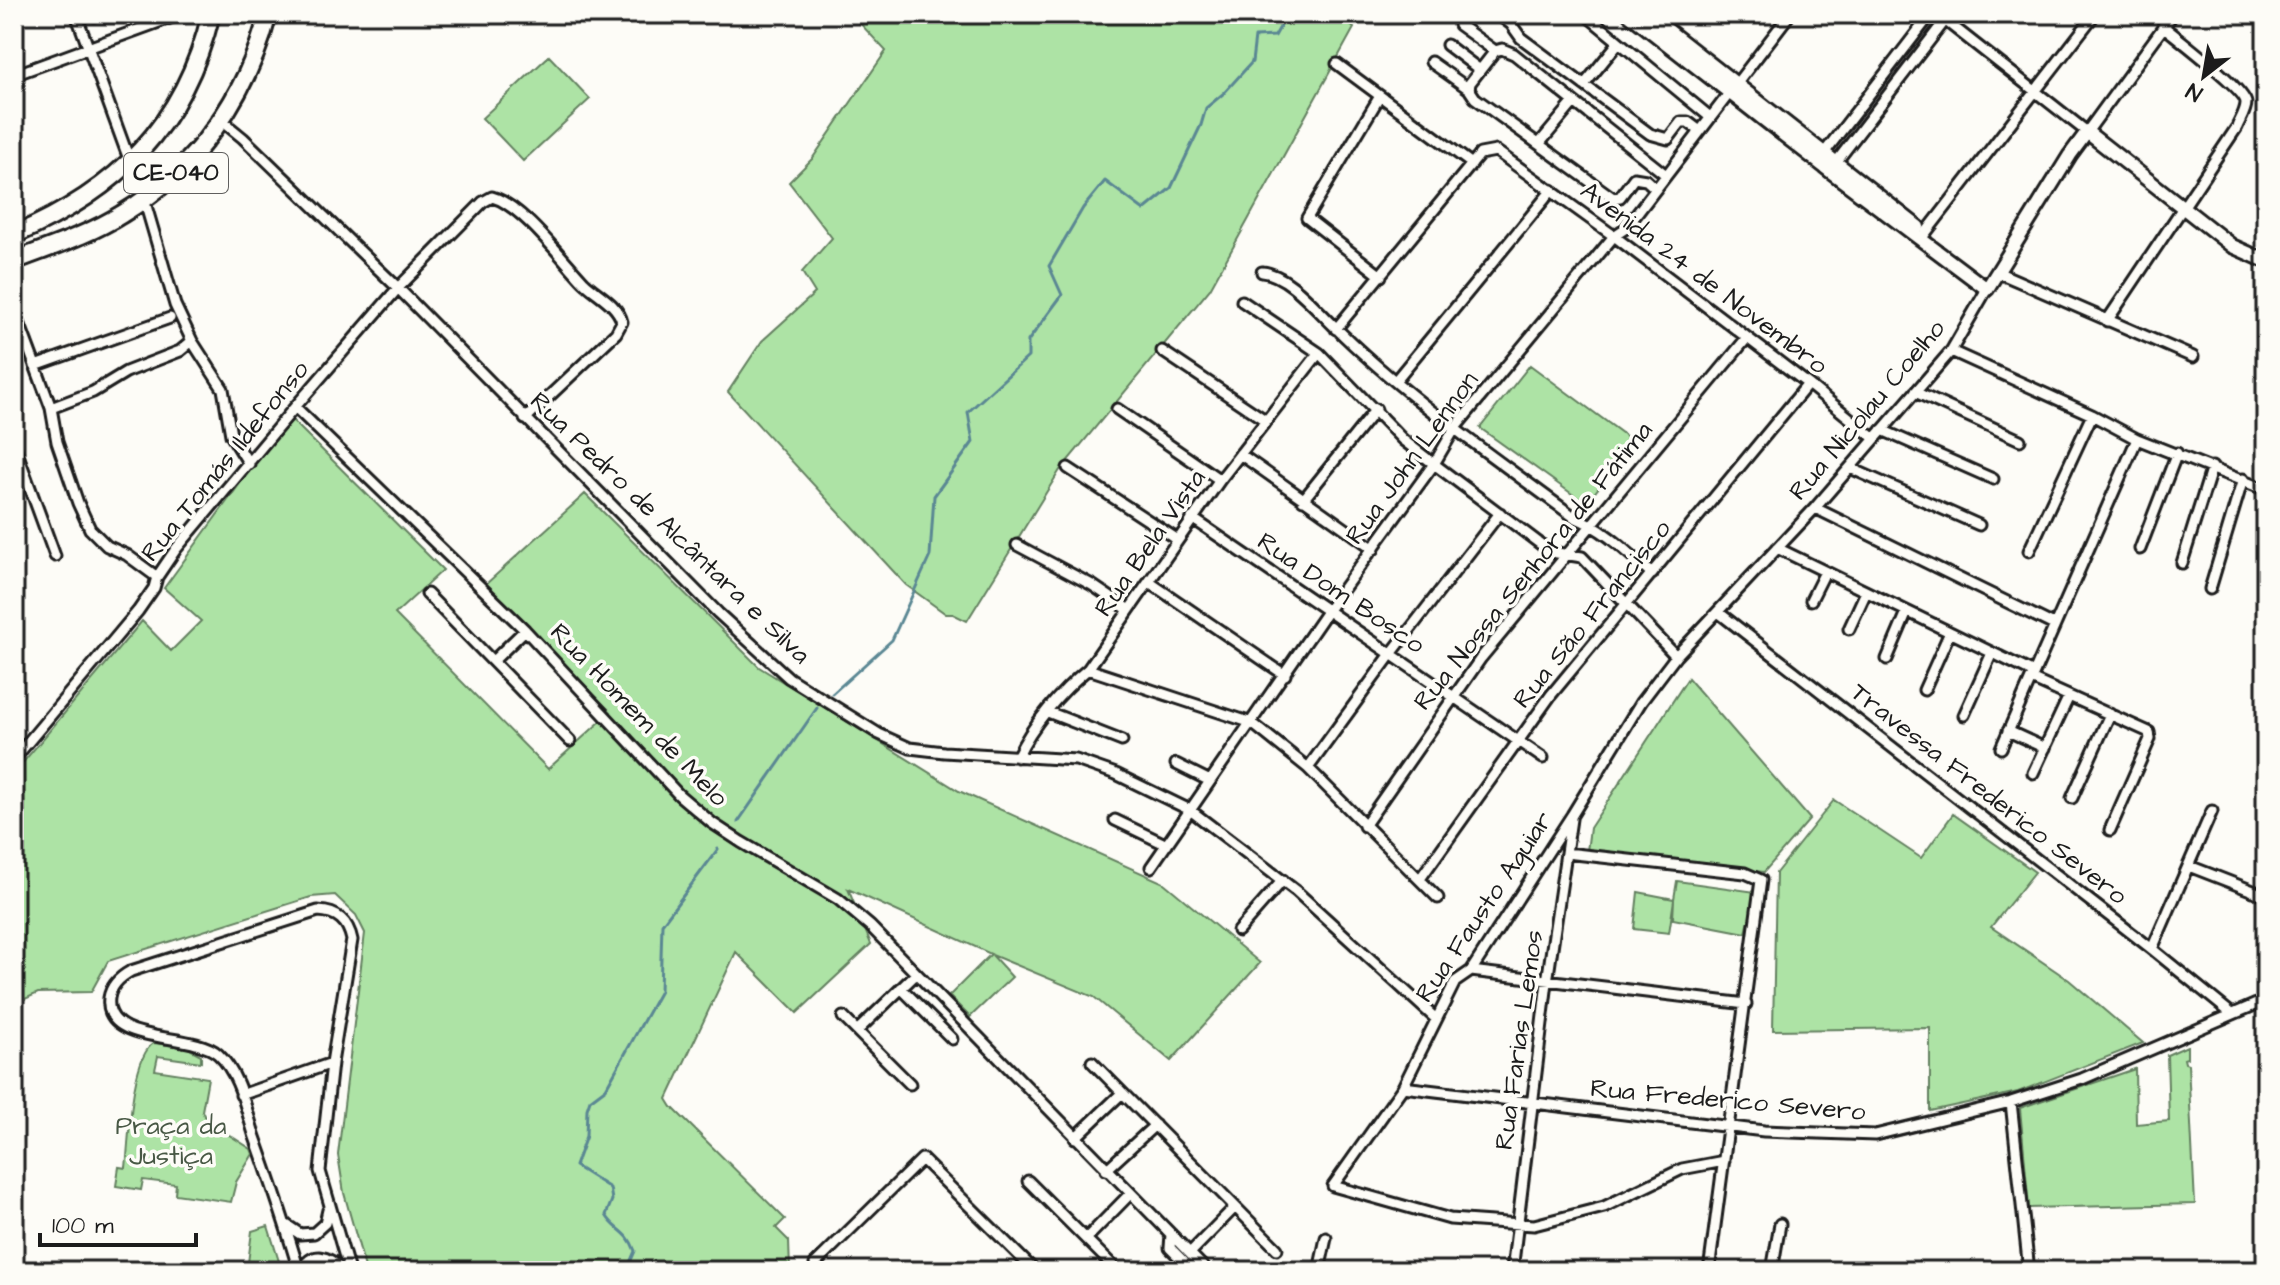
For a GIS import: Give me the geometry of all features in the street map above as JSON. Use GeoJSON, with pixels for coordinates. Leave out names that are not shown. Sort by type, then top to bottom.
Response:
{"type":"FeatureCollection","features":[{"type":"Feature","properties":{"kind":"highway","name":"CE-040"},"geometry":{"type":"LineString","coordinates":[[14,235],[62,214],[87,198],[130,162],[160,127],[182,92],[195,64],[211,14]]}},
{"type":"Feature","properties":{"kind":"highway","name":"CE-040"},"geometry":{"type":"LineString","coordinates":[[14,261],[120,216],[186,162],[221,120],[246,76],[268,14]]}},
{"type":"Feature","properties":{"kind":"street"},"geometry":{"type":"LineString","coordinates":[[76,14],[130,162]]}},
{"type":"Feature","properties":{"kind":"street"},"geometry":{"type":"LineString","coordinates":[[14,75],[181,14]]}},
{"type":"Feature","properties":{"kind":"street"},"geometry":{"type":"LineString","coordinates":[[1498,14],[1511,24],[1521,38],[1650,134],[1668,139],[1681,122],[1700,131]]}},
{"type":"Feature","properties":{"kind":"street"},"geometry":{"type":"LineString","coordinates":[[1511,24],[1518,14]]}},
{"type":"Feature","properties":{"kind":"street"},"geometry":{"type":"LineString","coordinates":[[1585,14],[1710,117]]}},
{"type":"Feature","properties":{"kind":"street"},"geometry":{"type":"LineString","coordinates":[[1629,14],[1732,88],[1924,236],[1991,281],[2107,321],[2193,357]]}},
{"type":"Feature","properties":{"kind":"street"},"geometry":{"type":"LineString","coordinates":[[1648,14],[1732,88]]}},
{"type":"Feature","properties":{"kind":"street","name":"Rua John Lennon"},"geometry":{"type":"LineString","coordinates":[[1151,867],[1328,610],[1434,464],[1455,428],[1614,236],[1626,228],[1790,14]]}},
{"type":"Feature","properties":{"kind":"street"},"geometry":{"type":"LineString","coordinates":[[1924,236],[2095,14]]}},
{"type":"Feature","properties":{"kind":"street","name":"Rua Nicolau Coelho"},"geometry":{"type":"LineString","coordinates":[[1572,815],[1641,702],[1676,656],[1815,508],[1951,351],[2070,155],[2173,14]]}},
{"type":"Feature","properties":{"kind":"street"},"geometry":{"type":"LineString","coordinates":[[1821,157],[1941,16]]}},
{"type":"Feature","properties":{"kind":"street"},"geometry":{"type":"LineString","coordinates":[[1941,16],[2232,246],[2266,261]]}},
{"type":"Feature","properties":{"kind":"street"},"geometry":{"type":"LineString","coordinates":[[1833,167],[1941,16]]}},
{"type":"Feature","properties":{"kind":"street"},"geometry":{"type":"LineString","coordinates":[[1459,25],[1495,51]]}},
{"type":"Feature","properties":{"kind":"street"},"geometry":{"type":"LineString","coordinates":[[2107,321],[2237,127],[2244,110],[2245,97],[2163,26]]}},
{"type":"Feature","properties":{"kind":"street"},"geometry":{"type":"LineString","coordinates":[[1584,85],[1619,42]]}},
{"type":"Feature","properties":{"kind":"street"},"geometry":{"type":"LineString","coordinates":[[1447,45],[1480,70]]}},
{"type":"Feature","properties":{"kind":"street"},"geometry":{"type":"LineString","coordinates":[[1469,89],[1495,51],[1502,49],[1514,54],[1666,175]]}},
{"type":"Feature","properties":{"kind":"street"},"geometry":{"type":"LineString","coordinates":[[1431,62],[1469,89],[1475,98],[1613,198],[1620,197],[1634,178],[1646,180],[1656,189]]}},
{"type":"Feature","properties":{"kind":"street"},"geometry":{"type":"LineString","coordinates":[[1336,329],[1472,164],[1337,64]]}},
{"type":"Feature","properties":{"kind":"street"},"geometry":{"type":"LineString","coordinates":[[1380,96],[1307,218],[1381,276]]}},
{"type":"Feature","properties":{"kind":"street"},"geometry":{"type":"LineString","coordinates":[[1539,144],[1574,102]]}},
{"type":"Feature","properties":{"kind":"street","name":"Rua Pedro de Alcântara e Silva"},"geometry":{"type":"LineString","coordinates":[[221,120],[398,288],[770,663],[804,689],[879,734],[910,748],[1091,764],[1190,810],[1283,880],[1435,1018]]}},
{"type":"Feature","properties":{"kind":"street","name":"Avenida 24 de Novembro"},"geometry":{"type":"LineString","coordinates":[[1472,164],[1484,151],[1504,155],[1808,384],[1874,438]]}},
{"type":"Feature","properties":{"kind":"street"},"geometry":{"type":"LineString","coordinates":[[1396,380],[1552,190]]}},
{"type":"Feature","properties":{"kind":"street","name":"Rua Tomás Ildefonso"},"geometry":{"type":"LineString","coordinates":[[14,759],[138,611],[176,549],[295,407],[398,288],[483,202],[492,197],[510,206],[585,283],[615,309],[622,322],[616,333],[525,419]]}},
{"type":"Feature","properties":{"kind":"street"},"geometry":{"type":"LineString","coordinates":[[144,199],[175,305],[192,341],[223,389],[231,435],[249,464]]}},
{"type":"Feature","properties":{"kind":"street"},"geometry":{"type":"LineString","coordinates":[[1262,272],[1272,273],[1307,299],[1336,329],[1455,428],[1574,517],[1592,524],[1652,574]]}},
{"type":"Feature","properties":{"kind":"street"},"geometry":{"type":"LineString","coordinates":[[1242,301],[1319,353],[1403,440],[1434,464],[1551,552],[1582,557],[1676,656]]}},
{"type":"Feature","properties":{"kind":"street"},"geometry":{"type":"LineString","coordinates":[[14,309],[51,408],[57,442],[78,503],[90,529],[107,546],[127,555],[157,577]]}},
{"type":"Feature","properties":{"kind":"street"},"geometry":{"type":"LineString","coordinates":[[35,366],[170,318]]}},
{"type":"Feature","properties":{"kind":"street","name":"Rua Nossa Senhora de Fátima"},"geometry":{"type":"LineString","coordinates":[[1364,826],[1481,658],[1746,339]]}},
{"type":"Feature","properties":{"kind":"street"},"geometry":{"type":"LineString","coordinates":[[51,408],[93,392],[126,372],[180,351],[192,341]]}},
{"type":"Feature","properties":{"kind":"street"},"geometry":{"type":"LineString","coordinates":[[1162,351],[1265,420]]}},
{"type":"Feature","properties":{"kind":"street"},"geometry":{"type":"LineString","coordinates":[[1951,351],[2092,415],[2137,439],[2266,490]]}},
{"type":"Feature","properties":{"kind":"street","name":"Rua Bela Vista"},"geometry":{"type":"LineString","coordinates":[[1017,757],[1024,741],[1072,682],[1088,669],[1192,518],[1319,353]]}},
{"type":"Feature","properties":{"kind":"street","name":"Rua São Francisco"},"geometry":{"type":"LineString","coordinates":[[1420,879],[1551,695],[1808,384]]}},
{"type":"Feature","properties":{"kind":"street"},"geometry":{"type":"LineString","coordinates":[[1915,392],[2020,440]]}},
{"type":"Feature","properties":{"kind":"street","name":"Rua Homem de Melo"},"geometry":{"type":"LineString","coordinates":[[295,407],[525,630],[698,812],[741,842],[838,899],[870,926],[1207,1271]]}},
{"type":"Feature","properties":{"kind":"street"},"geometry":{"type":"LineString","coordinates":[[1117,409],[1220,480]]}},
{"type":"Feature","properties":{"kind":"street"},"geometry":{"type":"LineString","coordinates":[[1303,500],[1376,409]]}},
{"type":"Feature","properties":{"kind":"street"},"geometry":{"type":"LineString","coordinates":[[2029,551],[2092,415]]}},
{"type":"Feature","properties":{"kind":"street"},"geometry":{"type":"LineString","coordinates":[[1882,430],[1993,479]]}},
{"type":"Feature","properties":{"kind":"street"},"geometry":{"type":"LineString","coordinates":[[2001,748],[2137,439]]}},
{"type":"Feature","properties":{"kind":"street"},"geometry":{"type":"LineString","coordinates":[[14,444],[18,470],[55,556]]}},
{"type":"Feature","properties":{"kind":"street"},"geometry":{"type":"LineString","coordinates":[[2140,549],[2177,453]]}},
{"type":"Feature","properties":{"kind":"street"},"geometry":{"type":"LineString","coordinates":[[1240,454],[1374,549]]}},
{"type":"Feature","properties":{"kind":"street"},"geometry":{"type":"LineString","coordinates":[[2182,563],[2212,467]]}},
{"type":"Feature","properties":{"kind":"street"},"geometry":{"type":"LineString","coordinates":[[1068,468],[1178,540]]}},
{"type":"Feature","properties":{"kind":"street"},"geometry":{"type":"LineString","coordinates":[[1850,468],[1979,525]]}},
{"type":"Feature","properties":{"kind":"street"},"geometry":{"type":"LineString","coordinates":[[2210,589],[2243,479]]}},
{"type":"Feature","properties":{"kind":"street"},"geometry":{"type":"LineString","coordinates":[[1815,508],[2054,625]]}},
{"type":"Feature","properties":{"kind":"street"},"geometry":{"type":"LineString","coordinates":[[1308,768],[1500,513]]}},
{"type":"Feature","properties":{"kind":"street","name":"Rua Dom Bosco"},"geometry":{"type":"LineString","coordinates":[[1192,518],[1543,758]]}},
{"type":"Feature","properties":{"kind":"street"},"geometry":{"type":"LineString","coordinates":[[1017,545],[1092,585],[1129,610]]}},
{"type":"Feature","properties":{"kind":"street"},"geometry":{"type":"LineString","coordinates":[[1777,548],[2150,734],[2110,830]]}},
{"type":"Feature","properties":{"kind":"street"},"geometry":{"type":"LineString","coordinates":[[1811,600],[1825,572]]}},
{"type":"Feature","properties":{"kind":"street"},"geometry":{"type":"LineString","coordinates":[[1149,582],[1285,675]]}},
{"type":"Feature","properties":{"kind":"street"},"geometry":{"type":"LineString","coordinates":[[1849,629],[1866,592]]}},
{"type":"Feature","properties":{"kind":"street"},"geometry":{"type":"LineString","coordinates":[[427,594],[570,741]]}},
{"type":"Feature","properties":{"kind":"street","name":"Travessa Frederico Severo"},"geometry":{"type":"LineString","coordinates":[[1718,612],[2232,1014]]}},
{"type":"Feature","properties":{"kind":"street"},"geometry":{"type":"LineString","coordinates":[[1887,659],[1907,612]]}},
{"type":"Feature","properties":{"kind":"street"},"geometry":{"type":"LineString","coordinates":[[493,661],[525,630]]}},
{"type":"Feature","properties":{"kind":"street"},"geometry":{"type":"LineString","coordinates":[[1924,690],[1950,632]]}},
{"type":"Feature","properties":{"kind":"street"},"geometry":{"type":"LineString","coordinates":[[1964,715],[1992,653]]}},
{"type":"Feature","properties":{"kind":"street"},"geometry":{"type":"LineString","coordinates":[[1088,669],[1252,723],[1308,768],[1438,898]]}},
{"type":"Feature","properties":{"kind":"street"},"geometry":{"type":"LineString","coordinates":[[2033,773],[2069,696]]}},
{"type":"Feature","properties":{"kind":"street"},"geometry":{"type":"LineString","coordinates":[[1048,712],[1122,741]]}},
{"type":"Feature","properties":{"kind":"street"},"geometry":{"type":"LineString","coordinates":[[2072,798],[2110,714]]}},
{"type":"Feature","properties":{"kind":"street"},"geometry":{"type":"LineString","coordinates":[[2008,731],[2045,748]]}},
{"type":"Feature","properties":{"kind":"street"},"geometry":{"type":"LineString","coordinates":[[1176,764],[1210,781]]}},
{"type":"Feature","properties":{"kind":"street"},"geometry":{"type":"LineString","coordinates":[[2152,949],[2212,811]]}},
{"type":"Feature","properties":{"kind":"street","name":"Rua Farias Lemos"},"geometry":{"type":"LineString","coordinates":[[1512,1271],[1547,982],[1572,815]]}},
{"type":"Feature","properties":{"kind":"street","name":"Rua Fausto Aguiar"},"geometry":{"type":"LineString","coordinates":[[1517,1225],[1450,1219],[1333,1186],[1403,1087],[1455,982],[1471,971],[1572,815]]}},
{"type":"Feature","properties":{"kind":"street"},"geometry":{"type":"LineString","coordinates":[[1115,820],[1167,845]]}},
{"type":"Feature","properties":{"kind":"street"},"geometry":{"type":"LineString","coordinates":[[1566,853],[1745,873],[1761,880],[1709,1271]]}},
{"type":"Feature","properties":{"kind":"street"},"geometry":{"type":"LineString","coordinates":[[2189,866],[2266,896]]}},
{"type":"Feature","properties":{"kind":"street"},"geometry":{"type":"LineString","coordinates":[[1238,931],[1283,880]]}},
{"type":"Feature","properties":{"kind":"street"},"geometry":{"type":"LineString","coordinates":[[300,1271],[241,1095],[227,1065],[205,1045],[142,1034],[122,1027],[115,1021],[108,1003],[114,984],[131,971],[318,911],[337,915],[348,925],[352,940],[321,1141],[320,1171],[349,1271]]}},
{"type":"Feature","properties":{"kind":"street"},"geometry":{"type":"LineString","coordinates":[[1471,971],[1746,1004]]}},
{"type":"Feature","properties":{"kind":"street"},"geometry":{"type":"LineString","coordinates":[[857,1031],[916,974]]}},
{"type":"Feature","properties":{"kind":"street"},"geometry":{"type":"LineString","coordinates":[[901,988],[952,1039]]}},
{"type":"Feature","properties":{"kind":"street","name":"Rua Frederico Severo"},"geometry":{"type":"LineString","coordinates":[[1403,1087],[1729,1127],[1875,1135],[2011,1102],[2082,1079],[2266,1000]]}},
{"type":"Feature","properties":{"kind":"street"},"geometry":{"type":"LineString","coordinates":[[843,1017],[910,1084]]}},
{"type":"Feature","properties":{"kind":"street"},"geometry":{"type":"LineString","coordinates":[[1092,1062],[1277,1249]]}},
{"type":"Feature","properties":{"kind":"street"},"geometry":{"type":"LineString","coordinates":[[241,1095],[332,1063]]}},
{"type":"Feature","properties":{"kind":"street"},"geometry":{"type":"LineString","coordinates":[[1075,1138],[1122,1093]]}},
{"type":"Feature","properties":{"kind":"street"},"geometry":{"type":"LineString","coordinates":[[2011,1102],[2029,1271]]}},
{"type":"Feature","properties":{"kind":"street"},"geometry":{"type":"LineString","coordinates":[[1106,1170],[1155,1125]]}},
{"type":"Feature","properties":{"kind":"street"},"geometry":{"type":"LineString","coordinates":[[818,1268],[922,1159],[1035,1271]]}},
{"type":"Feature","properties":{"kind":"street"},"geometry":{"type":"LineString","coordinates":[[1517,1225],[1534,1225],[1604,1207],[1682,1169],[1724,1161]]}},
{"type":"Feature","properties":{"kind":"street"},"geometry":{"type":"LineString","coordinates":[[1028,1181],[1118,1271]]}},
{"type":"Feature","properties":{"kind":"street"},"geometry":{"type":"LineString","coordinates":[[1086,1239],[1130,1194]]}},
{"type":"Feature","properties":{"kind":"street"},"geometry":{"type":"LineString","coordinates":[[285,1224],[300,1234],[314,1233],[325,1223],[329,1207]]}},
{"type":"Feature","properties":{"kind":"street"},"geometry":{"type":"LineString","coordinates":[[1190,1253],[1235,1207]]}},
{"type":"Feature","properties":{"kind":"street"},"geometry":{"type":"LineString","coordinates":[[1772,1271],[1780,1224]]}},
{"type":"Feature","properties":{"kind":"street","name":"Rua Homem de Melo"},"geometry":{"type":"LineString","coordinates":[[1171,1234],[1170,1248],[1193,1271]]}},
{"type":"Feature","properties":{"kind":"street"},"geometry":{"type":"LineString","coordinates":[[1319,1271],[1326,1238]]}},
{"type":"Feature","properties":{"kind":"street"},"geometry":{"type":"LineString","coordinates":[[300,1271],[311,1258],[318,1256],[329,1258],[342,1271]]}},
{"type":"Feature","properties":{"kind":"green space"},"geometry":{"type":"Polygon","coordinates":[[[857,14],[1336,14],[1354,28],[1210,289],[1060,470],[967,621],[946,614],[906,585],[728,392],[762,341],[815,293],[802,272],[832,238],[789,182],[812,159],[886,51],[856,19],[857,14]]]}},
{"type":"Feature","properties":{"kind":"green space"},"geometry":{"type":"Polygon","coordinates":[[[549,56],[590,99],[523,161],[482,118],[549,56]]]}},
{"type":"Feature","properties":{"kind":"green space"},"geometry":{"type":"Polygon","coordinates":[[[1530,365],[1634,442],[1586,504],[1480,428],[1530,365]]]}},
{"type":"Feature","properties":{"kind":"green space"},"geometry":{"type":"Polygon","coordinates":[[[292,420],[443,570],[395,614],[548,769],[611,712],[486,584],[585,494],[759,667],[959,791],[1164,883],[1260,963],[1171,1061],[1094,997],[992,955],[1012,977],[970,1017],[949,996],[991,954],[848,889],[871,944],[797,1013],[736,952],[667,1099],[785,1219],[776,1228],[789,1241],[790,1271],[366,1271],[344,1193],[338,1155],[365,933],[356,915],[335,895],[311,897],[108,961],[91,992],[38,993],[14,1004],[14,773],[142,621],[171,651],[201,621],[164,588],[252,467],[292,420]]]}},
{"type":"Feature","properties":{"kind":"green space"},"geometry":{"type":"Polygon","coordinates":[[[1688,678],[1810,819],[1764,872],[1587,851],[1590,828],[1688,678]]]}},
{"type":"Feature","properties":{"kind":"green space"},"geometry":{"type":"Polygon","coordinates":[[[1834,800],[1921,858],[1953,814],[2035,872],[1991,927],[2069,980],[2143,1043],[2018,1092],[1930,1111],[1930,1028],[1773,1030],[1776,873],[1834,800]]]}},
{"type":"Feature","properties":{"kind":"green space"},"geometry":{"type":"Polygon","coordinates":[[[1677,881],[1756,892],[1746,933],[1673,919],[1674,900],[1669,933],[1634,929],[1638,892],[1674,899],[1677,881]]]}},
{"type":"Feature","properties":{"kind":"green space","name":"Praça da Justiça"},"geometry":{"type":"Polygon","coordinates":[[[154,1043],[188,1048],[201,1055],[201,1062],[158,1056],[155,1070],[208,1078],[202,1111],[206,1120],[251,1149],[253,1154],[236,1182],[231,1202],[175,1194],[176,1184],[143,1180],[141,1190],[116,1186],[119,1167],[126,1168],[130,1120],[140,1064],[154,1043]]]}},
{"type":"Feature","properties":{"kind":"green space"},"geometry":{"type":"Polygon","coordinates":[[[2187,1046],[2187,1058],[2184,1059],[2188,1064],[2195,1204],[2029,1208],[2020,1108],[2135,1069],[2136,1124],[2169,1121],[2167,1055],[2187,1046]]]}},
{"type":"Feature","properties":{"kind":"green space"},"geometry":{"type":"Polygon","coordinates":[[[268,1226],[282,1271],[247,1271],[252,1231],[268,1226]]]}},
{"type":"Feature","properties":{"kind":"waterway"},"geometry":{"type":"LineString","coordinates":[[832,694],[892,640],[930,556],[934,496],[973,442],[968,412],[1028,357],[1028,341],[1062,295],[1049,266],[1083,208],[1105,181],[1144,210],[1171,188],[1206,108],[1252,62],[1255,37],[1275,36],[1284,14]]}},
{"type":"Feature","properties":{"kind":"waterway"},"geometry":{"type":"LineString","coordinates":[[738,822],[817,708]]}},
{"type":"Feature","properties":{"kind":"waterway"},"geometry":{"type":"LineString","coordinates":[[608,1271],[629,1265],[635,1251],[628,1238],[606,1215],[612,1200],[610,1188],[575,1166],[586,1136],[587,1109],[590,1100],[606,1088],[660,991],[662,924],[718,849]]}}]}
